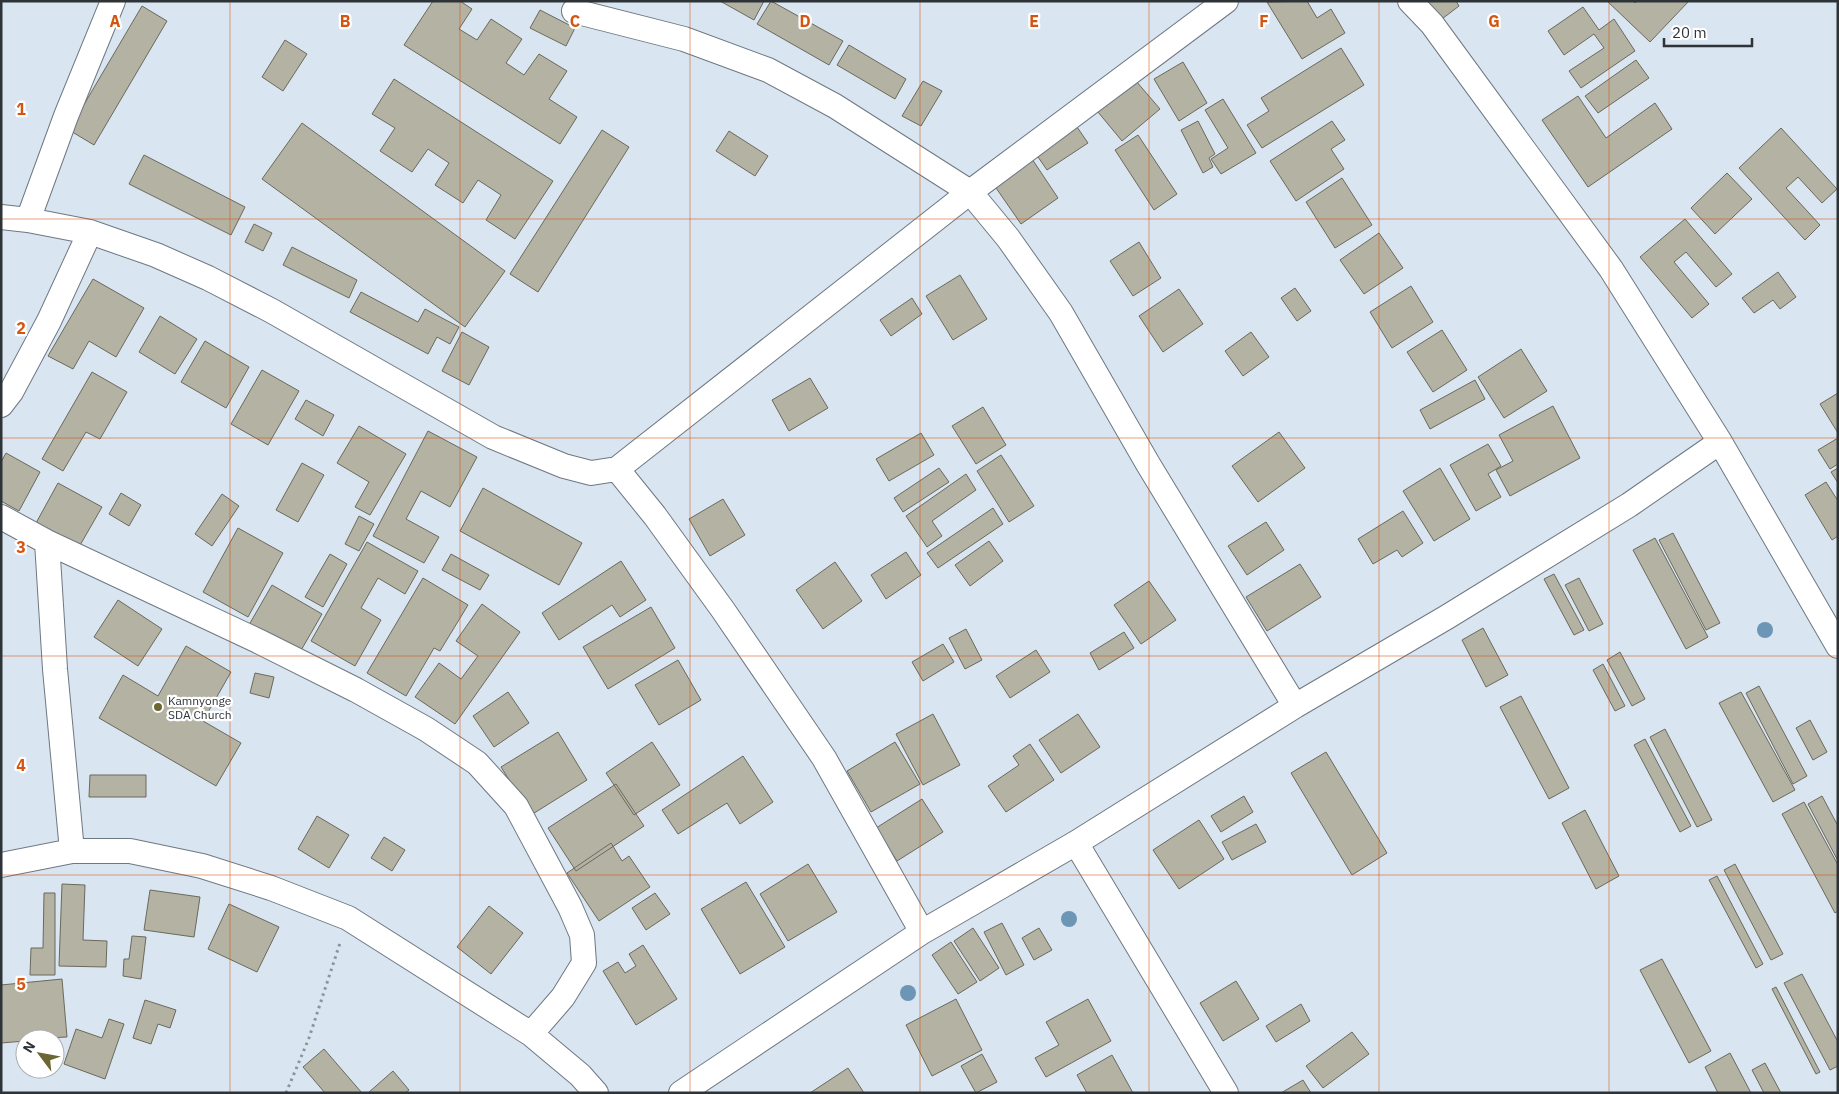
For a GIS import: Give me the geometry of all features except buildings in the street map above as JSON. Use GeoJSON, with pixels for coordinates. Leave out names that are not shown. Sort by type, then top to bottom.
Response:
{"type":"FeatureCollection","features":[{"type":"Feature","properties":{"kind":"street"},"geometry":{"type":"LineString","coordinates":[[28,220],[66,116],[113,1]]}},
{"type":"Feature","properties":{"kind":"street"},"geometry":{"type":"LineString","coordinates":[[1,217],[28,220],[90,232],[156,255],[208,278],[409,388],[493,437],[564,466],[591,473],[617,469],[970,192],[1226,1]]}},
{"type":"Feature","properties":{"kind":"street"},"geometry":{"type":"LineString","coordinates":[[1410,1],[1432,24],[1611,269],[1720,442],[1838,646]]}},
{"type":"Feature","properties":{"kind":"street"},"geometry":{"type":"LineString","coordinates":[[574,11],[684,39],[768,70],[835,106],[970,192],[1008,238],[1061,313],[1148,464],[1295,706]]}},
{"type":"Feature","properties":{"kind":"street"},"geometry":{"type":"LineString","coordinates":[[1,405],[11,392],[49,321],[90,232]]}},
{"type":"Feature","properties":{"kind":"street"},"geometry":{"type":"LineString","coordinates":[[681,1093],[922,932],[1076,843],[1295,706],[1447,618],[1613,515],[1720,442]]}},
{"type":"Feature","properties":{"kind":"street"},"geometry":{"type":"LineString","coordinates":[[617,469],[655,516],[718,602],[824,758],[922,932]]}},
{"type":"Feature","properties":{"kind":"street"},"geometry":{"type":"LineString","coordinates":[[1,517],[47,542],[258,641],[356,690],[426,729],[477,763],[516,806],[570,908],[582,935],[584,963],[563,997],[531,1034]]}},
{"type":"Feature","properties":{"kind":"street"},"geometry":{"type":"LineString","coordinates":[[47,542],[55,669],[72,851]]}},
{"type":"Feature","properties":{"kind":"street"},"geometry":{"type":"LineString","coordinates":[[1076,843],[1226,1093]]}},
{"type":"Feature","properties":{"kind":"street"},"geometry":{"type":"LineString","coordinates":[[1,865],[72,851],[130,851],[202,866],[271,888],[348,918],[531,1034],[580,1074],[596,1093]]}},
{"type":"Feature","properties":{"kind":"path"},"geometry":{"type":"LineString","coordinates":[[286,1093],[309,1038],[348,918]]}},
{"type":"Feature","properties":{"kind":"place","name":"Kamnyonge SDA Church"},"geometry":{"type":"Point","coordinates":[158,707]}}]}
